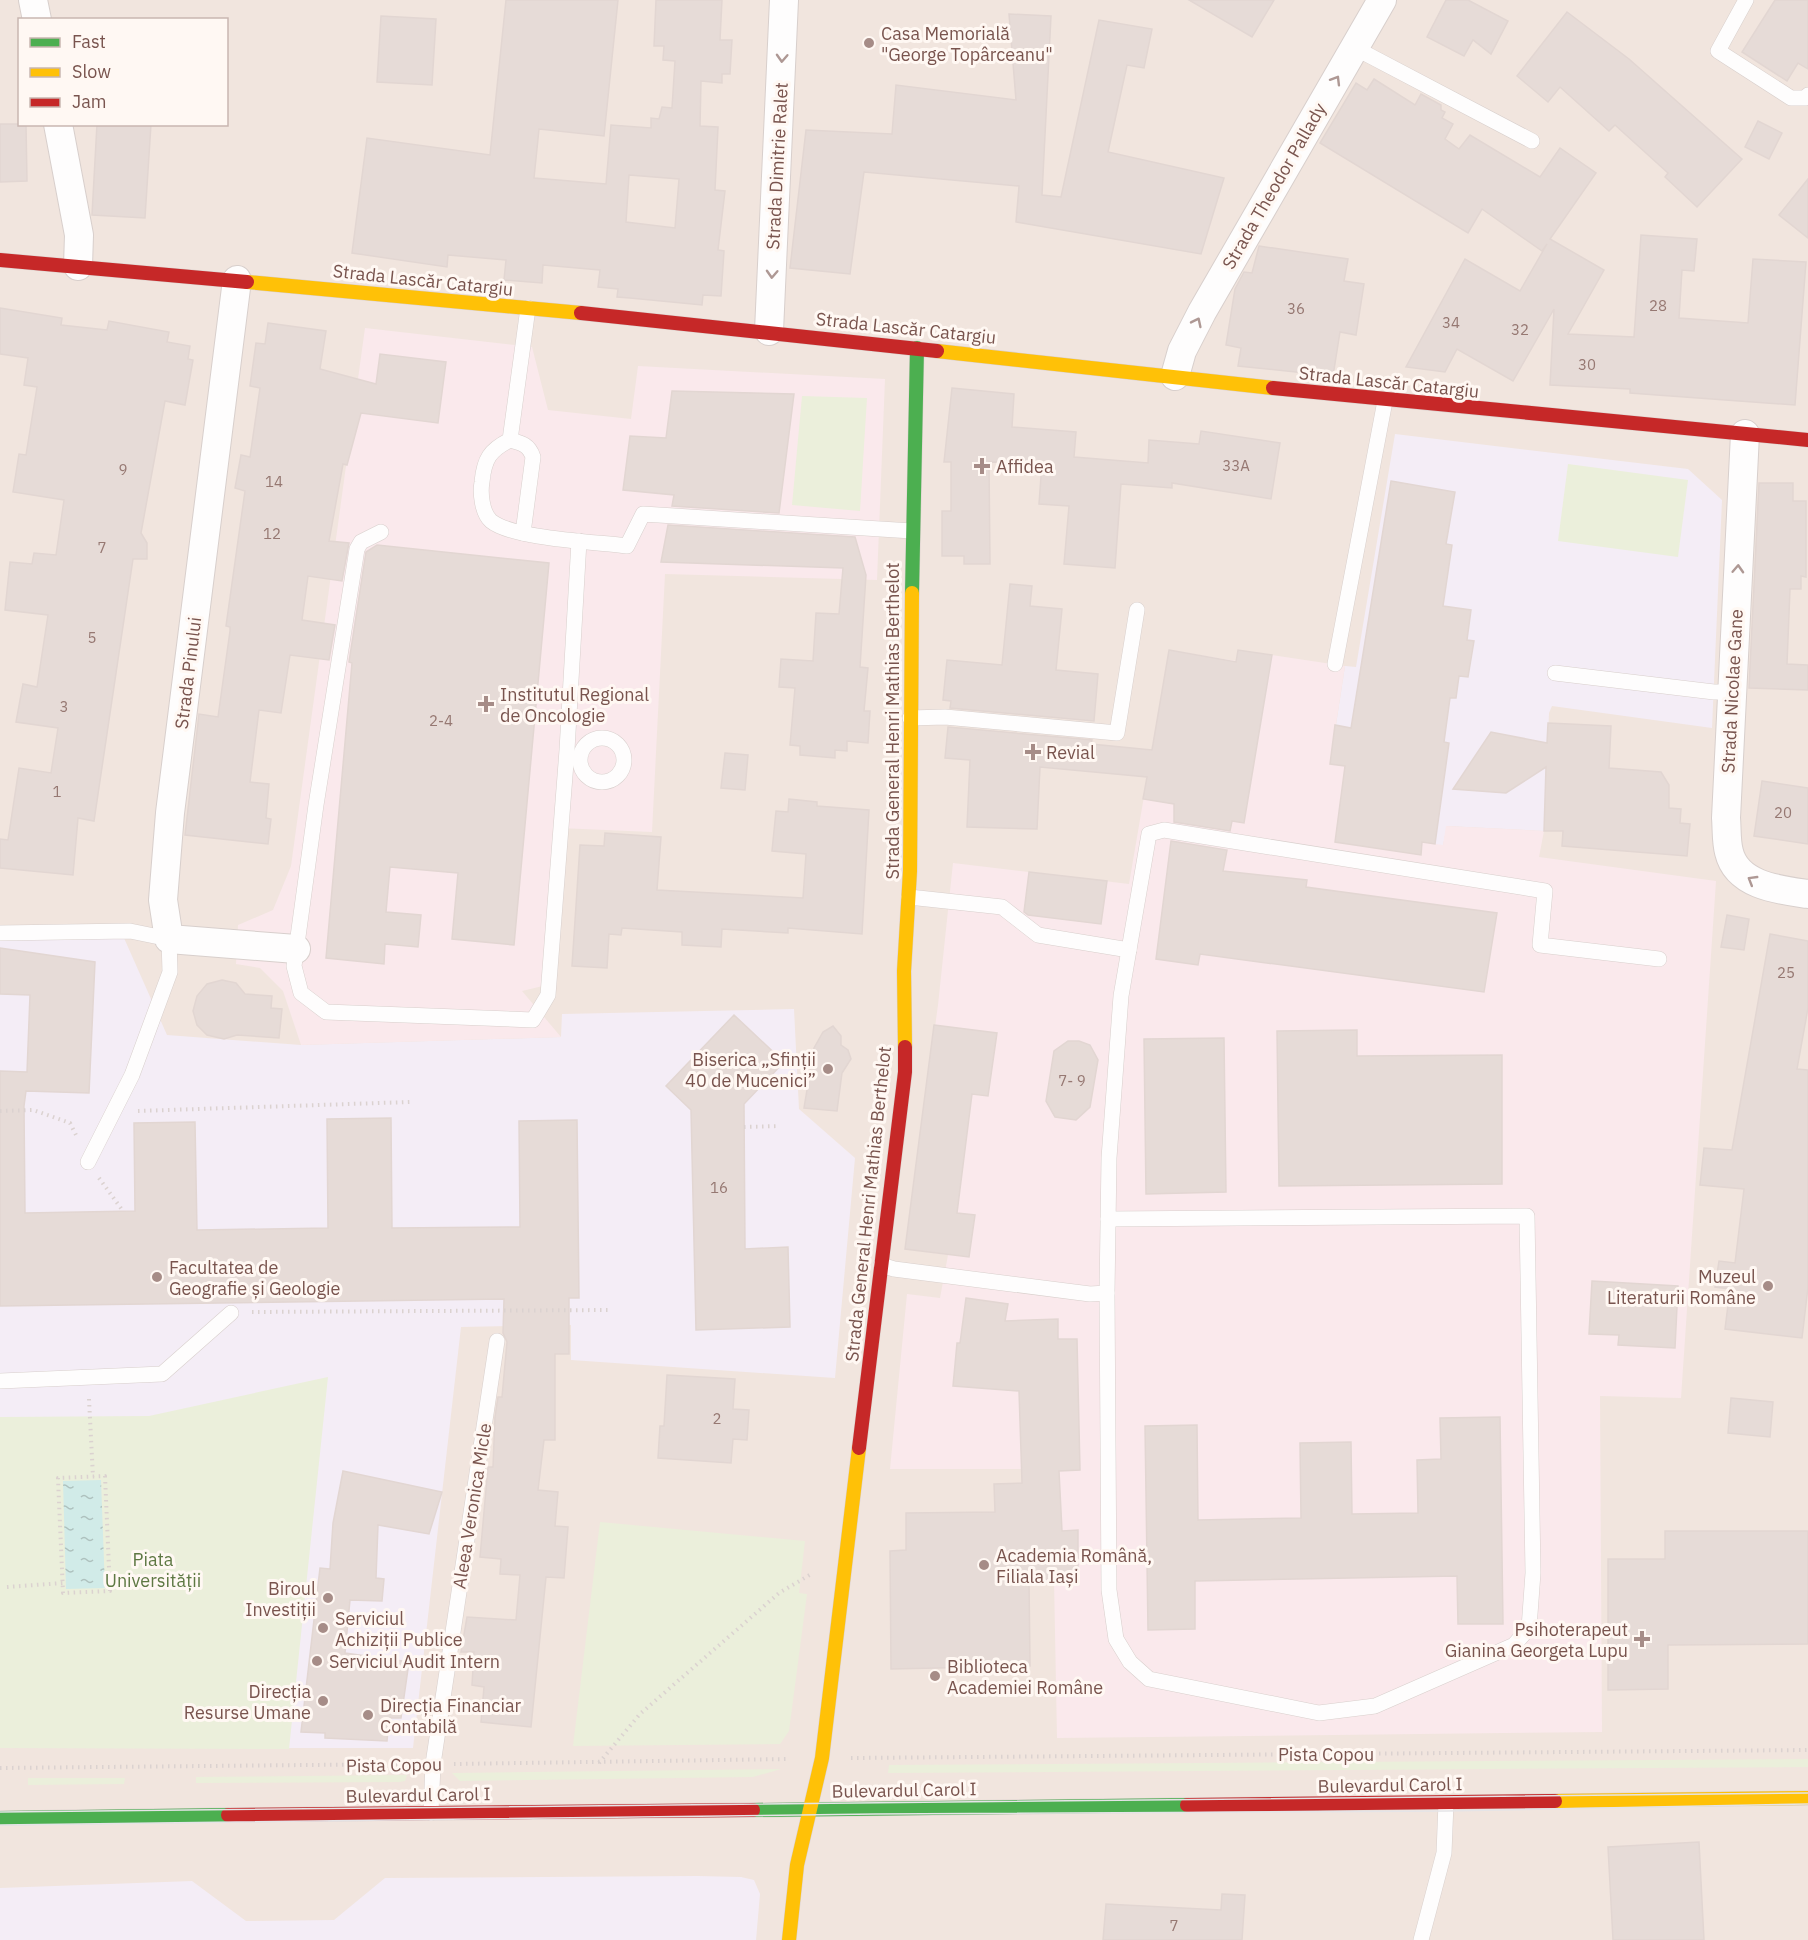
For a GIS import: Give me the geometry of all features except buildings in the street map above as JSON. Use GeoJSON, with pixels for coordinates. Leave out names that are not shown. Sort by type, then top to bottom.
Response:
{"type":"FeatureCollection","features":[{"type":"Feature","properties":{"kind":"street"},"geometry":{"type":"LineString","coordinates":[[33,0],[37,18]]}},
{"type":"Feature","properties":{"kind":"street","name":"Strada Dimitrie Ralet"},"geometry":{"type":"LineString","coordinates":[[769,331],[784,0]]}},
{"type":"Feature","properties":{"kind":"street","name":"Strada Theodor Pallady"},"geometry":{"type":"LineString","coordinates":[[1175,376],[1182,351],[1202,312],[1382,0]]}},
{"type":"Feature","properties":{"kind":"street"},"geometry":{"type":"LineString","coordinates":[[58,126],[79,235],[78,266]]}},
{"type":"Feature","properties":{"kind":"street","name":"Strada Lascăr Catargiu"},"geometry":{"type":"LineString","coordinates":[[0,260],[237,280],[769,331],[1385,401],[1808,440]]}},
{"type":"Feature","properties":{"kind":"street","name":"Strada Pinului"},"geometry":{"type":"LineString","coordinates":[[169,939],[163,900],[170,813],[235,311],[237,280]]}},
{"type":"Feature","properties":{"kind":"street","name":"Strada General Henri Mathias Berthelot"},"geometry":{"type":"LineString","coordinates":[[789,1940],[797,1865],[822,1758],[905,1072],[904,971],[909,897],[912,531],[917,348]]}},
{"type":"Feature","properties":{"kind":"street","name":"Strada Nicolae Gane"},"geometry":{"type":"LineString","coordinates":[[1745,434],[1726,818],[1729,854],[1744,875],[1766,888],[1808,894]]}},
{"type":"Feature","properties":{"kind":"street"},"geometry":{"type":"LineString","coordinates":[[169,939],[296,949]]}},
{"type":"Feature","properties":{"kind":"street","name":"Bulevardul Carol I"},"geometry":{"type":"LineString","coordinates":[[0,1818],[1808,1798]]}},
{"type":"Feature","properties":{"kind":"lane"},"geometry":{"type":"LineString","coordinates":[[1746,0],[1718,51],[1791,98],[1805,98],[1808,95]]}},
{"type":"Feature","properties":{"kind":"lane"},"geometry":{"type":"LineString","coordinates":[[1355,48],[1532,141]]}},
{"type":"Feature","properties":{"kind":"lane"},"geometry":{"type":"LineString","coordinates":[[510,440],[528,308]]}},
{"type":"Feature","properties":{"kind":"lane"},"geometry":{"type":"LineString","coordinates":[[1335,664],[1385,401]]}},
{"type":"Feature","properties":{"kind":"lane"},"geometry":{"type":"LineString","coordinates":[[523,533],[533,457],[531,449],[525,444],[510,440],[495,448],[484,461],[480,493],[486,513],[492,521],[523,533],[627,546],[643,514],[912,531]]}},
{"type":"Feature","properties":{"kind":"lane"},"geometry":{"type":"LineString","coordinates":[[381,532],[361,542],[357,549],[315,805],[294,966],[301,993],[326,1012],[533,1020],[548,995],[575,751],[579,541]]}},
{"type":"Feature","properties":{"kind":"lane"},"geometry":{"type":"LineString","coordinates":[[910,718],[945,717],[1117,734],[1137,610]]}},
{"type":"Feature","properties":{"kind":"lane"},"geometry":{"type":"LineString","coordinates":[[1555,673],[1714,692],[1732,692]]}},
{"type":"Feature","properties":{"kind":"lane"},"geometry":{"type":"LineString","coordinates":[[1108,1219],[1527,1216],[1533,1573],[1529,1628],[1514,1645],[1375,1706],[1320,1713],[1149,1679],[1130,1662],[1116,1640],[1109,1590],[1108,1219],[1121,996],[1149,834],[1164,830],[1545,891],[1540,945],[1659,959]]}},
{"type":"Feature","properties":{"kind":"lane"},"geometry":{"type":"LineString","coordinates":[[909,897],[1002,907],[1038,935],[1129,950]]}},
{"type":"Feature","properties":{"kind":"lane"},"geometry":{"type":"LineString","coordinates":[[0,933],[130,931],[169,939],[170,972],[132,1075],[88,1162]]}},
{"type":"Feature","properties":{"kind":"lane"},"geometry":{"type":"LineString","coordinates":[[881,1265],[894,1269],[1090,1294],[1107,1293]]}},
{"type":"Feature","properties":{"kind":"lane"},"geometry":{"type":"LineString","coordinates":[[2,1381],[162,1374],[231,1313]]}},
{"type":"Feature","properties":{"kind":"lane","name":"Aleea Veronica Micle"},"geometry":{"type":"LineString","coordinates":[[431,1813],[432,1764],[497,1341]]}},
{"type":"Feature","properties":{"kind":"lane"},"geometry":{"type":"LineString","coordinates":[[1421,1940],[1444,1853],[1446,1803]]}},
{"type":"Feature","properties":{"kind":"path"},"geometry":{"type":"LineString","coordinates":[[113,1112],[410,1102]]}},
{"type":"Feature","properties":{"kind":"path"},"geometry":{"type":"LineString","coordinates":[[744,1127],[780,1126]]}},
{"type":"Feature","properties":{"kind":"path"},"geometry":{"type":"LineString","coordinates":[[253,1312],[611,1310]]}},
{"type":"Feature","properties":{"kind":"path"},"geometry":{"type":"LineString","coordinates":[[88,1379],[93,1476]]}},
{"type":"Feature","properties":{"kind":"path"},"geometry":{"type":"LineString","coordinates":[[93,1476],[105,1476],[110,1592],[63,1593],[58,1478],[93,1476]]}},
{"type":"Feature","properties":{"kind":"path"},"geometry":{"type":"LineString","coordinates":[[599,1763],[640,1714],[779,1593],[814,1573]]}},
{"type":"Feature","properties":{"kind":"path"},"geometry":{"type":"LineString","coordinates":[[109,1581],[166,1582]]}},
{"type":"Feature","properties":{"kind":"path"},"geometry":{"type":"LineString","coordinates":[[7,1587],[63,1583]]}},
{"type":"Feature","properties":{"kind":"path","name":"Pista Copou"},"geometry":{"type":"LineString","coordinates":[[844,1758],[1808,1750]]}},
{"type":"Feature","properties":{"kind":"path","name":"Pista Copou"},"geometry":{"type":"LineString","coordinates":[[0,1768],[599,1763],[788,1759]]}},
{"type":"Feature","properties":{"kind":"shaded area"},"geometry":{"type":"Polygon","coordinates":[[[0,0],[1808,0],[1808,1940],[0,1940],[0,0]]]}},
{"type":"Feature","properties":{"kind":"shaded area","name":"Institutul Regional de Oncologie"},"geometry":{"type":"Polygon","coordinates":[[[365,328],[532,347],[548,410],[631,419],[638,366],[885,379],[877,580],[665,574],[652,832],[559,828],[547,985],[522,991],[561,1037],[301,1045],[283,991],[260,968],[236,964],[238,925],[273,910],[291,866],[365,328]]]}},
{"type":"Feature","properties":{"kind":"shaded area"},"geometry":{"type":"Polygon","coordinates":[[[1395,434],[1688,469],[1722,500],[1712,728],[1552,706],[1549,713],[1544,831],[1447,826],[1443,845],[1421,855],[1335,842],[1345,766],[1330,764],[1345,666],[1356,667],[1395,434]]]}},
{"type":"Feature","properties":{"kind":"shaded area"},"geometry":{"type":"Polygon","coordinates":[[[1169,650],[1236,661],[1238,650],[1345,666],[1330,763],[1345,766],[1335,842],[1420,854],[1422,842],[1443,845],[1446,826],[1544,831],[1539,857],[1716,881],[1681,1398],[1600,1396],[1602,1732],[1057,1738],[1054,1579],[1078,1578],[1078,1531],[1014,1531],[1022,1484],[1021,1469],[890,1469],[907,1294],[940,1298],[948,1255],[905,1249],[938,1005],[953,863],[1129,884],[1169,650]]]}},
{"type":"Feature","properties":{"kind":"shaded area"},"geometry":{"type":"Polygon","coordinates":[[[124,938],[167,1035],[301,1045],[561,1037],[562,1014],[794,1009],[799,1109],[855,1158],[835,1378],[571,1360],[571,1325],[461,1327],[413,1748],[0,1748],[0,939],[124,938]]]}},
{"type":"Feature","properties":{"kind":"shaded area"},"geometry":{"type":"Polygon","coordinates":[[[741,1877],[754,1880],[760,1894],[756,1940],[0,1940],[0,1888],[192,1881],[246,1921],[334,1920],[385,1878],[741,1877]]]}},
{"type":"Feature","properties":{"kind":"green space"},"geometry":{"type":"Polygon","coordinates":[[[802,396],[867,398],[860,511],[792,505],[802,396]]]}},
{"type":"Feature","properties":{"kind":"green space"},"geometry":{"type":"Polygon","coordinates":[[[1568,464],[1688,480],[1678,557],[1558,541],[1568,464]]]}},
{"type":"Feature","properties":{"kind":"green space","name":"Piata Universității"},"geometry":{"type":"Polygon","coordinates":[[[328,1377],[289,1749],[0,1748],[0,1417],[149,1416],[328,1377]]]}},
{"type":"Feature","properties":{"kind":"green space"},"geometry":{"type":"Polygon","coordinates":[[[600,1522],[805,1541],[799,1593],[807,1594],[789,1731],[780,1744],[573,1746],[600,1522]]]}},
{"type":"Feature","properties":{"kind":"green space"},"geometry":{"type":"Polygon","coordinates":[[[1808,1759],[1808,1767],[888,1773],[889,1765],[1808,1759]]]}},
{"type":"Feature","properties":{"kind":"green space"},"geometry":{"type":"Polygon","coordinates":[[[781,1769],[753,1777],[460,1781],[452,1773],[781,1769]]]}},
{"type":"Feature","properties":{"kind":"green space"},"geometry":{"type":"Polygon","coordinates":[[[407,1775],[405,1781],[399,1782],[196,1783],[196,1777],[407,1775]]]}},
{"type":"Feature","properties":{"kind":"green space"},"geometry":{"type":"Polygon","coordinates":[[[28,1778],[125,1778],[124,1784],[28,1785],[28,1778]]]}},
{"type":"Feature","properties":{"kind":"water"},"geometry":{"type":"Polygon","coordinates":[[[101,1480],[105,1588],[66,1589],[63,1481],[101,1480]]]}},
{"type":"Feature","properties":{"kind":"tram line"},"geometry":{"type":"LineString","coordinates":[[0,1812],[1808,1793]]}},
{"type":"Feature","properties":{"kind":"tram line"},"geometry":{"type":"LineString","coordinates":[[0,1825],[876,1814],[1446,1811],[1808,1804]]}},
{"type":"Feature","properties":{"kind":"traffic: fast"},"geometry":{"type":"LineString","coordinates":[[912,593],[917,348]]}},
{"type":"Feature","properties":{"kind":"traffic: fast"},"geometry":{"type":"LineString","coordinates":[[753,1810],[1187,1805]]}},
{"type":"Feature","properties":{"kind":"traffic: fast"},"geometry":{"type":"LineString","coordinates":[[0,1818],[228,1815]]}},
{"type":"Feature","properties":{"kind":"traffic: slow"},"geometry":{"type":"LineString","coordinates":[[247,282],[581,313]]}},
{"type":"Feature","properties":{"kind":"traffic: slow"},"geometry":{"type":"LineString","coordinates":[[937,351],[1273,388]]}},
{"type":"Feature","properties":{"kind":"traffic: slow"},"geometry":{"type":"LineString","coordinates":[[905,1047],[904,971],[910,871],[912,593]]}},
{"type":"Feature","properties":{"kind":"traffic: slow"},"geometry":{"type":"LineString","coordinates":[[789,1940],[797,1865],[822,1758],[859,1448]]}},
{"type":"Feature","properties":{"kind":"traffic: slow"},"geometry":{"type":"LineString","coordinates":[[1555,1801],[1808,1798]]}},
{"type":"Feature","properties":{"kind":"traffic: jam"},"geometry":{"type":"LineString","coordinates":[[0,260],[247,282]]}},
{"type":"Feature","properties":{"kind":"traffic: jam"},"geometry":{"type":"LineString","coordinates":[[581,313],[937,351]]}},
{"type":"Feature","properties":{"kind":"traffic: jam"},"geometry":{"type":"LineString","coordinates":[[1273,388],[1808,440]]}},
{"type":"Feature","properties":{"kind":"traffic: jam"},"geometry":{"type":"LineString","coordinates":[[859,1448],[905,1072],[905,1047]]}},
{"type":"Feature","properties":{"kind":"traffic: jam"},"geometry":{"type":"LineString","coordinates":[[1187,1805],[1555,1801]]}},
{"type":"Feature","properties":{"kind":"traffic: jam"},"geometry":{"type":"LineString","coordinates":[[228,1815],[753,1810]]}},
{"type":"Feature","properties":{"kind":"place","name":"Casa Memorială \"George Topârceanu\""},"geometry":{"type":"Point","coordinates":[869,43]}},
{"type":"Feature","properties":{"kind":"place","name":"Affidea"},"geometry":{"type":"Point","coordinates":[982,466]}},
{"type":"Feature","properties":{"kind":"place","name":"Institutul Regional de Oncologie"},"geometry":{"type":"Point","coordinates":[486,704]}},
{"type":"Feature","properties":{"kind":"place","name":"Revial"},"geometry":{"type":"Point","coordinates":[1033,752]}},
{"type":"Feature","properties":{"kind":"place","name":"Biserica „Sfinții 40 de Mucenici”"},"geometry":{"type":"Point","coordinates":[828,1069]}},
{"type":"Feature","properties":{"kind":"place","name":"Facultatea de Geografie și Geologie"},"geometry":{"type":"Point","coordinates":[157,1277]}},
{"type":"Feature","properties":{"kind":"place","name":"Muzeul Literaturii Române"},"geometry":{"type":"Point","coordinates":[1768,1286]}},
{"type":"Feature","properties":{"kind":"place","name":"Academia Română, Filiala Iași"},"geometry":{"type":"Point","coordinates":[984,1565]}},
{"type":"Feature","properties":{"kind":"place","name":"Biroul Investiții"},"geometry":{"type":"Point","coordinates":[328,1598]}},
{"type":"Feature","properties":{"kind":"place","name":"Serviciul Achiziții Publice"},"geometry":{"type":"Point","coordinates":[323,1628]}},
{"type":"Feature","properties":{"kind":"place","name":"Psihoterapeut Gianina Georgeta Lupu"},"geometry":{"type":"Point","coordinates":[1642,1639]}},
{"type":"Feature","properties":{"kind":"place","name":"Serviciul Audit Intern"},"geometry":{"type":"Point","coordinates":[317,1661]}},
{"type":"Feature","properties":{"kind":"place","name":"Biblioteca Academiei Române"},"geometry":{"type":"Point","coordinates":[935,1676]}},
{"type":"Feature","properties":{"kind":"place","name":"Direcția Resurse Umane"},"geometry":{"type":"Point","coordinates":[323,1701]}},
{"type":"Feature","properties":{"kind":"place","name":"Direcția Financiar Contabilă"},"geometry":{"type":"Point","coordinates":[368,1715]}}]}
